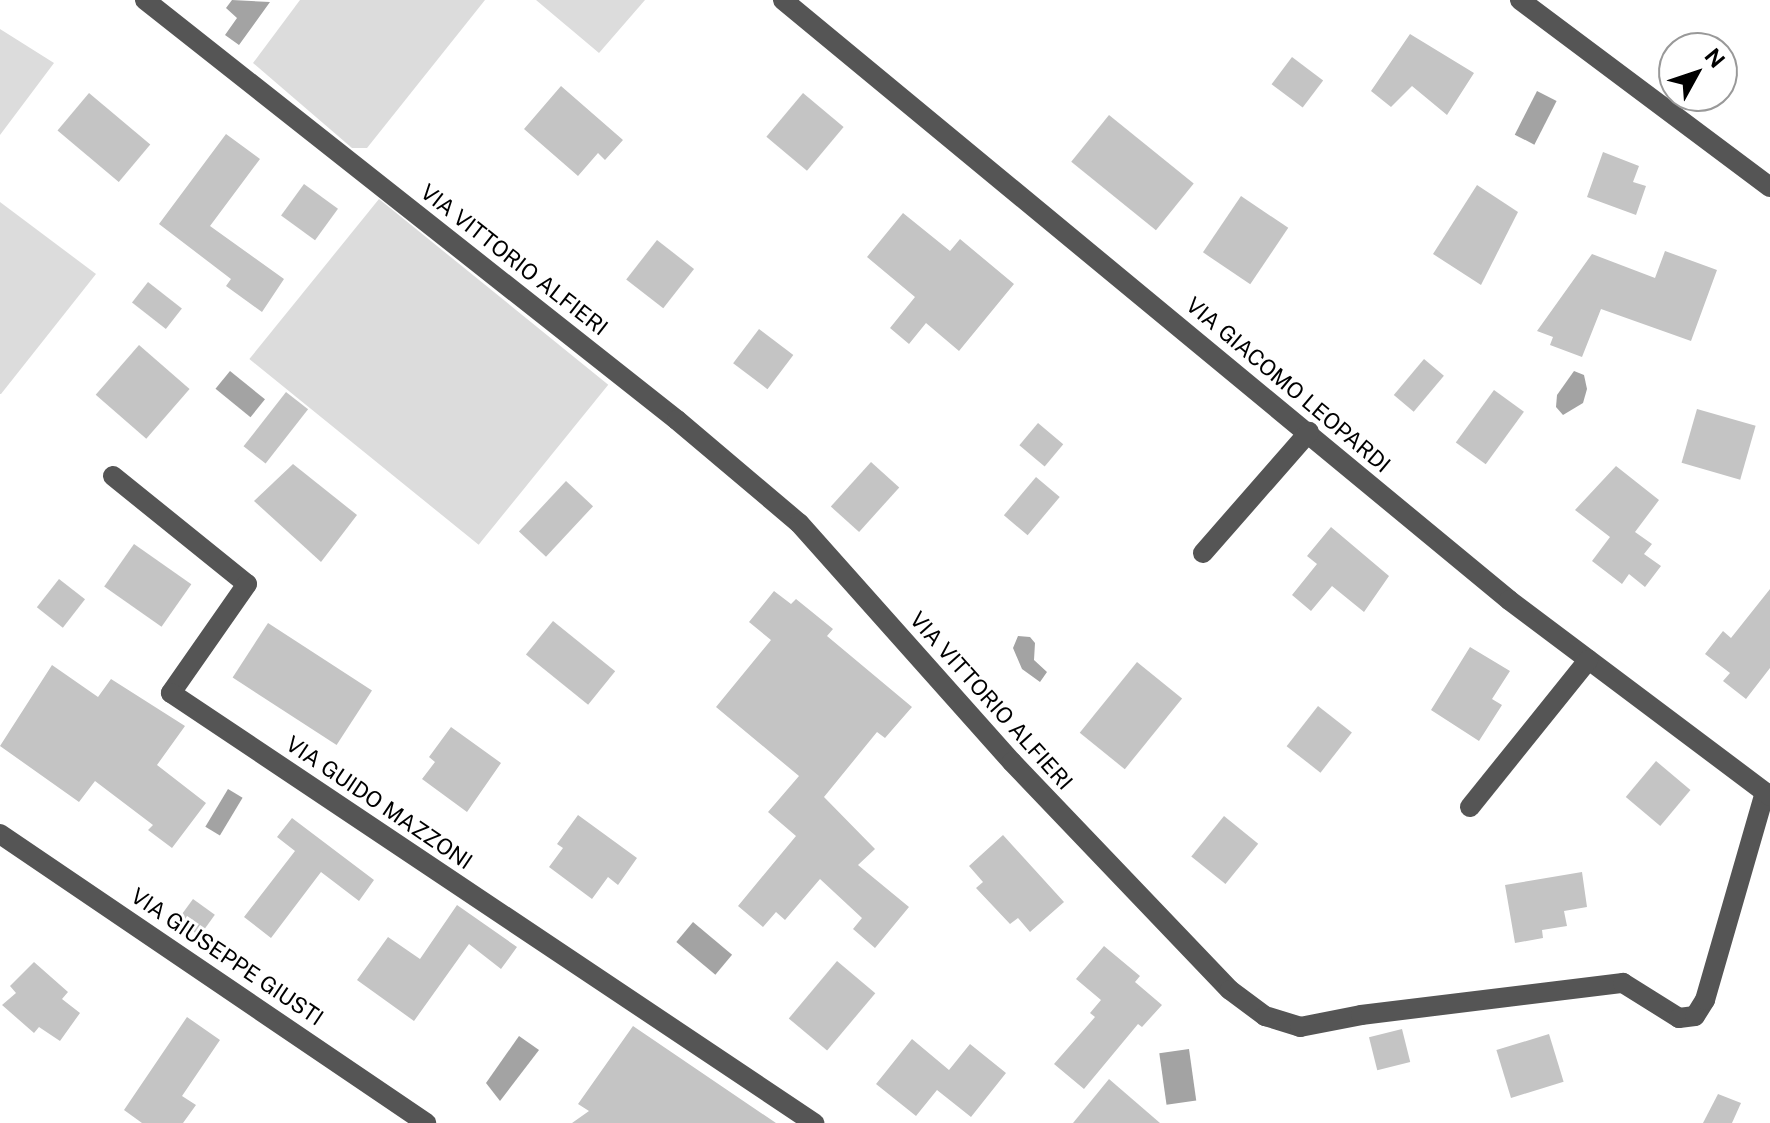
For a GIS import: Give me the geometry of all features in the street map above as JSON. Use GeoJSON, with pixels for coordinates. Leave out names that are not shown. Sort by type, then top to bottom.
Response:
{"type":"FeatureCollection","features":[{"type":"Feature","properties":{"kind":"street","name":"VIA VITTORIO ALFIERI"},"geometry":{"type":"LineString","coordinates":[[145,0],[677,420],[799,523],[1023,774],[1230,990],[1265,1016],[1300,1027],[1623,983],[1679,1018],[1695,1016],[1705,1000],[1768,794]]}},
{"type":"Feature","properties":{"kind":"street","name":"VIA GIACOMO LEOPARDI"},"geometry":{"type":"LineString","coordinates":[[783,0],[1588,660],[1768,794]]}},
{"type":"Feature","properties":{"kind":"street"},"geometry":{"type":"LineString","coordinates":[[1520,0],[1770,187]]}},
{"type":"Feature","properties":{"kind":"street"},"geometry":{"type":"LineString","coordinates":[[1203,553],[1309,432]]}},
{"type":"Feature","properties":{"kind":"street","name":"VIA GUIDO MAZZONI"},"geometry":{"type":"LineString","coordinates":[[113,476],[247,584],[171,693],[814,1123]]}},
{"type":"Feature","properties":{"kind":"street"},"geometry":{"type":"LineString","coordinates":[[1470,807],[1588,660]]}},
{"type":"Feature","properties":{"kind":"street","name":"VIA GIUSEPPE GIUSTI"},"geometry":{"type":"LineString","coordinates":[[0,834],[426,1123]]}},
{"type":"Feature","properties":{"kind":"shaded area"},"geometry":{"type":"Polygon","coordinates":[[[232,0],[270,2],[239,45],[225,35],[237,18],[226,8],[232,0]]]}},
{"type":"Feature","properties":{"kind":"shaded area"},"geometry":{"type":"Polygon","coordinates":[[[300,0],[485,0],[367,148],[352,148],[253,63],[300,0]]]}},
{"type":"Feature","properties":{"kind":"shaded area"},"geometry":{"type":"Polygon","coordinates":[[[536,0],[645,0],[599,53],[536,0]]]}},
{"type":"Feature","properties":{"kind":"shaded area"},"geometry":{"type":"Polygon","coordinates":[[[0,29],[54,63],[0,135],[0,29]]]}},
{"type":"Feature","properties":{"kind":"shaded area"},"geometry":{"type":"Polygon","coordinates":[[[1537,91],[1557,101],[1534,145],[1515,135],[1537,91]]]}},
{"type":"Feature","properties":{"kind":"shaded area"},"geometry":{"type":"Polygon","coordinates":[[[379,199],[608,385],[479,545],[249,359],[379,199]]]}},
{"type":"Feature","properties":{"kind":"shaded area"},"geometry":{"type":"Polygon","coordinates":[[[0,202],[96,274],[1,394],[0,394],[0,202]]]}},
{"type":"Feature","properties":{"kind":"shaded area"},"geometry":{"type":"Polygon","coordinates":[[[230,371],[265,399],[250,417],[216,389],[230,371]]]}},
{"type":"Feature","properties":{"kind":"shaded area"},"geometry":{"type":"Polygon","coordinates":[[[1574,371],[1584,375],[1587,389],[1583,403],[1563,415],[1556,407],[1557,395],[1574,371]]]}},
{"type":"Feature","properties":{"kind":"shaded area"},"geometry":{"type":"Polygon","coordinates":[[[1018,636],[1030,637],[1035,643],[1034,660],[1047,672],[1040,682],[1022,669],[1013,648],[1018,636]]]}},
{"type":"Feature","properties":{"kind":"shaded area"},"geometry":{"type":"Polygon","coordinates":[[[228,789],[243,798],[220,835],[205,827],[228,789]]]}},
{"type":"Feature","properties":{"kind":"shaded area"},"geometry":{"type":"Polygon","coordinates":[[[693,922],[732,955],[715,975],[676,942],[693,922]]]}},
{"type":"Feature","properties":{"kind":"shaded area"},"geometry":{"type":"Polygon","coordinates":[[[519,1036],[539,1050],[500,1101],[486,1083],[519,1036]]]}},
{"type":"Feature","properties":{"kind":"shaded area"},"geometry":{"type":"Polygon","coordinates":[[[1189,1049],[1196,1100],[1167,1105],[1159,1053],[1189,1049]]]}},
{"type":"Feature","properties":{"kind":"building"},"geometry":{"type":"Polygon","coordinates":[[[1410,34],[1474,73],[1447,115],[1412,86],[1391,107],[1371,91],[1410,34]]]}},
{"type":"Feature","properties":{"kind":"building"},"geometry":{"type":"Polygon","coordinates":[[[1292,57],[1323,80],[1303,108],[1272,84],[1292,57]]]}},
{"type":"Feature","properties":{"kind":"building"},"geometry":{"type":"Polygon","coordinates":[[[561,86],[623,140],[605,160],[598,153],[578,176],[524,129],[561,86]]]}},
{"type":"Feature","properties":{"kind":"building"},"geometry":{"type":"Polygon","coordinates":[[[89,93],[150,144],[119,182],[58,131],[89,93]]]}},
{"type":"Feature","properties":{"kind":"building"},"geometry":{"type":"Polygon","coordinates":[[[803,93],[844,127],[807,171],[766,137],[803,93]]]}},
{"type":"Feature","properties":{"kind":"building"},"geometry":{"type":"Polygon","coordinates":[[[1109,115],[1194,184],[1156,230],[1071,162],[1109,115]]]}},
{"type":"Feature","properties":{"kind":"building"},"geometry":{"type":"Polygon","coordinates":[[[226,134],[260,159],[210,226],[284,279],[262,312],[226,286],[231,279],[159,224],[226,134]]]}},
{"type":"Feature","properties":{"kind":"building"},"geometry":{"type":"Polygon","coordinates":[[[1603,152],[1639,166],[1633,182],[1646,186],[1636,215],[1587,197],[1603,152]]]}},
{"type":"Feature","properties":{"kind":"building"},"geometry":{"type":"Polygon","coordinates":[[[304,184],[338,209],[315,240],[281,216],[304,184]]]}},
{"type":"Feature","properties":{"kind":"building"},"geometry":{"type":"Polygon","coordinates":[[[1477,185],[1518,212],[1481,285],[1433,254],[1477,185]]]}},
{"type":"Feature","properties":{"kind":"building"},"geometry":{"type":"Polygon","coordinates":[[[1241,196],[1288,228],[1250,284],[1203,252],[1241,196]]]}},
{"type":"Feature","properties":{"kind":"building"},"geometry":{"type":"Polygon","coordinates":[[[903,213],[950,251],[960,239],[1014,284],[959,351],[926,323],[909,344],[890,328],[915,297],[867,257],[903,213]]]}},
{"type":"Feature","properties":{"kind":"building"},"geometry":{"type":"Polygon","coordinates":[[[657,240],[694,269],[663,308],[626,279],[657,240]]]}},
{"type":"Feature","properties":{"kind":"building"},"geometry":{"type":"Polygon","coordinates":[[[1665,251],[1717,270],[1691,341],[1601,309],[1582,357],[1550,345],[1553,337],[1537,331],[1592,254],[1655,278],[1665,251]]]}},
{"type":"Feature","properties":{"kind":"building"},"geometry":{"type":"Polygon","coordinates":[[[148,282],[182,308],[166,329],[132,302],[148,282]]]}},
{"type":"Feature","properties":{"kind":"building"},"geometry":{"type":"Polygon","coordinates":[[[759,329],[793,355],[767,389],[733,363],[759,329]]]}},
{"type":"Feature","properties":{"kind":"building"},"geometry":{"type":"Polygon","coordinates":[[[139,345],[190,389],[146,439],[96,395],[139,345]]]}},
{"type":"Feature","properties":{"kind":"building"},"geometry":{"type":"Polygon","coordinates":[[[1424,359],[1444,376],[1414,412],[1394,395],[1424,359]]]}},
{"type":"Feature","properties":{"kind":"building"},"geometry":{"type":"Polygon","coordinates":[[[1494,390],[1524,412],[1486,464],[1456,443],[1494,390]]]}},
{"type":"Feature","properties":{"kind":"building"},"geometry":{"type":"Polygon","coordinates":[[[286,392],[308,409],[266,464],[244,446],[286,392]]]}},
{"type":"Feature","properties":{"kind":"building"},"geometry":{"type":"Polygon","coordinates":[[[1697,409],[1756,426],[1740,480],[1682,463],[1697,409]]]}},
{"type":"Feature","properties":{"kind":"building"},"geometry":{"type":"Polygon","coordinates":[[[1038,423],[1063,444],[1045,466],[1019,445],[1038,423]]]}},
{"type":"Feature","properties":{"kind":"building"},"geometry":{"type":"Polygon","coordinates":[[[871,462],[899,487],[859,532],[831,507],[871,462]]]}},
{"type":"Feature","properties":{"kind":"building"},"geometry":{"type":"Polygon","coordinates":[[[293,464],[357,515],[321,562],[254,501],[293,464]]]}},
{"type":"Feature","properties":{"kind":"building"},"geometry":{"type":"Polygon","coordinates":[[[1616,466],[1659,500],[1635,532],[1652,544],[1644,554],[1661,566],[1645,587],[1629,574],[1622,584],[1592,561],[1610,537],[1575,510],[1616,466]]]}},
{"type":"Feature","properties":{"kind":"building"},"geometry":{"type":"Polygon","coordinates":[[[1036,477],[1060,497],[1028,535],[1004,515],[1036,477]]]}},
{"type":"Feature","properties":{"kind":"building"},"geometry":{"type":"Polygon","coordinates":[[[566,481],[593,506],[546,557],[519,531],[566,481]]]}},
{"type":"Feature","properties":{"kind":"building"},"geometry":{"type":"Polygon","coordinates":[[[1331,527],[1389,576],[1364,612],[1332,586],[1311,611],[1292,595],[1317,564],[1307,556],[1331,527]]]}},
{"type":"Feature","properties":{"kind":"building"},"geometry":{"type":"Polygon","coordinates":[[[134,544],[191,584],[162,627],[104,587],[134,544]]]}},
{"type":"Feature","properties":{"kind":"building"},"geometry":{"type":"Polygon","coordinates":[[[59,579],[85,599],[63,628],[37,607],[59,579]]]}},
{"type":"Feature","properties":{"kind":"building"},"geometry":{"type":"Polygon","coordinates":[[[1770,589],[1770,668],[1746,699],[1723,681],[1730,673],[1705,654],[1723,631],[1731,638],[1770,589]]]}},
{"type":"Feature","properties":{"kind":"building"},"geometry":{"type":"Polygon","coordinates":[[[774,591],[791,604],[796,599],[833,629],[827,636],[912,707],[885,738],[877,732],[824,797],[875,849],[858,865],[909,907],[875,948],[853,929],[862,918],[820,879],[785,920],[776,912],[763,927],[738,906],[796,836],[768,812],[799,776],[716,707],[771,640],[749,622],[774,591]]]}},
{"type":"Feature","properties":{"kind":"building"},"geometry":{"type":"Polygon","coordinates":[[[553,621],[615,671],[588,705],[526,654],[553,621]]]}},
{"type":"Feature","properties":{"kind":"building"},"geometry":{"type":"Polygon","coordinates":[[[268,623],[372,691],[337,745],[233,678],[268,623]]]}},
{"type":"Feature","properties":{"kind":"building"},"geometry":{"type":"Polygon","coordinates":[[[1470,647],[1510,671],[1492,699],[1502,705],[1479,741],[1431,710],[1470,647]]]}},
{"type":"Feature","properties":{"kind":"building"},"geometry":{"type":"Polygon","coordinates":[[[1137,662],[1182,699],[1125,769],[1080,733],[1137,662]]]}},
{"type":"Feature","properties":{"kind":"building"},"geometry":{"type":"Polygon","coordinates":[[[52,665],[98,697],[111,679],[185,726],[157,765],[206,803],[172,848],[148,830],[153,825],[95,781],[79,802],[0,746],[52,665]]]}},
{"type":"Feature","properties":{"kind":"building"},"geometry":{"type":"Polygon","coordinates":[[[1318,706],[1352,732],[1320,773],[1287,746],[1318,706]]]}},
{"type":"Feature","properties":{"kind":"building"},"geometry":{"type":"Polygon","coordinates":[[[451,727],[501,763],[467,812],[422,779],[435,762],[429,757],[451,727]]]}},
{"type":"Feature","properties":{"kind":"building"},"geometry":{"type":"Polygon","coordinates":[[[1656,761],[1690,790],[1660,826],[1626,797],[1656,761]]]}},
{"type":"Feature","properties":{"kind":"building"},"geometry":{"type":"Polygon","coordinates":[[[578,815],[637,858],[618,885],[608,877],[592,899],[549,867],[563,848],[557,844],[578,815]]]}},
{"type":"Feature","properties":{"kind":"building"},"geometry":{"type":"Polygon","coordinates":[[[1224,816],[1258,844],[1225,884],[1191,856],[1224,816]]]}},
{"type":"Feature","properties":{"kind":"building"},"geometry":{"type":"Polygon","coordinates":[[[292,818],[374,880],[359,901],[321,872],[271,938],[244,917],[295,851],[277,837],[292,818]]]}},
{"type":"Feature","properties":{"kind":"building"},"geometry":{"type":"Polygon","coordinates":[[[1003,835],[1064,902],[1030,932],[1018,918],[1010,924],[976,888],[983,882],[969,866],[1003,835]]]}},
{"type":"Feature","properties":{"kind":"building"},"geometry":{"type":"Polygon","coordinates":[[[1582,872],[1587,907],[1564,911],[1567,926],[1542,930],[1543,938],[1515,943],[1505,885],[1582,872]]]}},
{"type":"Feature","properties":{"kind":"building"},"geometry":{"type":"Polygon","coordinates":[[[193,899],[215,915],[200,936],[178,920],[193,899]]]}},
{"type":"Feature","properties":{"kind":"building"},"geometry":{"type":"Polygon","coordinates":[[[457,905],[517,947],[501,969],[469,944],[414,1021],[357,980],[388,937],[420,959],[457,905]]]}},
{"type":"Feature","properties":{"kind":"building"},"geometry":{"type":"Polygon","coordinates":[[[1104,946],[1140,976],[1135,982],[1162,1005],[1142,1027],[1138,1024],[1084,1089],[1054,1064],[1095,1017],[1090,1013],[1101,1000],[1076,979],[1104,946]]]}},
{"type":"Feature","properties":{"kind":"building"},"geometry":{"type":"Polygon","coordinates":[[[837,961],[875,993],[827,1051],[789,1018],[837,961]]]}},
{"type":"Feature","properties":{"kind":"building"},"geometry":{"type":"Polygon","coordinates":[[[34,962],[68,992],[62,999],[80,1013],[60,1041],[39,1027],[34,1033],[2,1005],[16,993],[10,986],[34,962]]]}},
{"type":"Feature","properties":{"kind":"building"},"geometry":{"type":"Polygon","coordinates":[[[187,1017],[220,1040],[182,1096],[196,1105],[183,1123],[142,1123],[124,1110],[187,1017]]]}},
{"type":"Feature","properties":{"kind":"building"},"geometry":{"type":"Polygon","coordinates":[[[633,1026],[776,1123],[572,1123],[589,1111],[578,1104],[633,1026]]]}},
{"type":"Feature","properties":{"kind":"building"},"geometry":{"type":"Polygon","coordinates":[[[1402,1029],[1410,1062],[1377,1070],[1369,1037],[1402,1029]]]}},
{"type":"Feature","properties":{"kind":"building"},"geometry":{"type":"Polygon","coordinates":[[[1549,1034],[1564,1082],[1511,1098],[1496,1050],[1549,1034]]]}},
{"type":"Feature","properties":{"kind":"building"},"geometry":{"type":"Polygon","coordinates":[[[912,1039],[949,1070],[970,1044],[1006,1073],[971,1117],[937,1090],[916,1116],[876,1084],[912,1039]]]}},
{"type":"Feature","properties":{"kind":"building"},"geometry":{"type":"Polygon","coordinates":[[[1109,1079],[1160,1123],[1073,1123],[1109,1079]]]}},
{"type":"Feature","properties":{"kind":"building"},"geometry":{"type":"Polygon","coordinates":[[[1718,1094],[1741,1103],[1732,1123],[1703,1123],[1718,1094]]]}}]}
